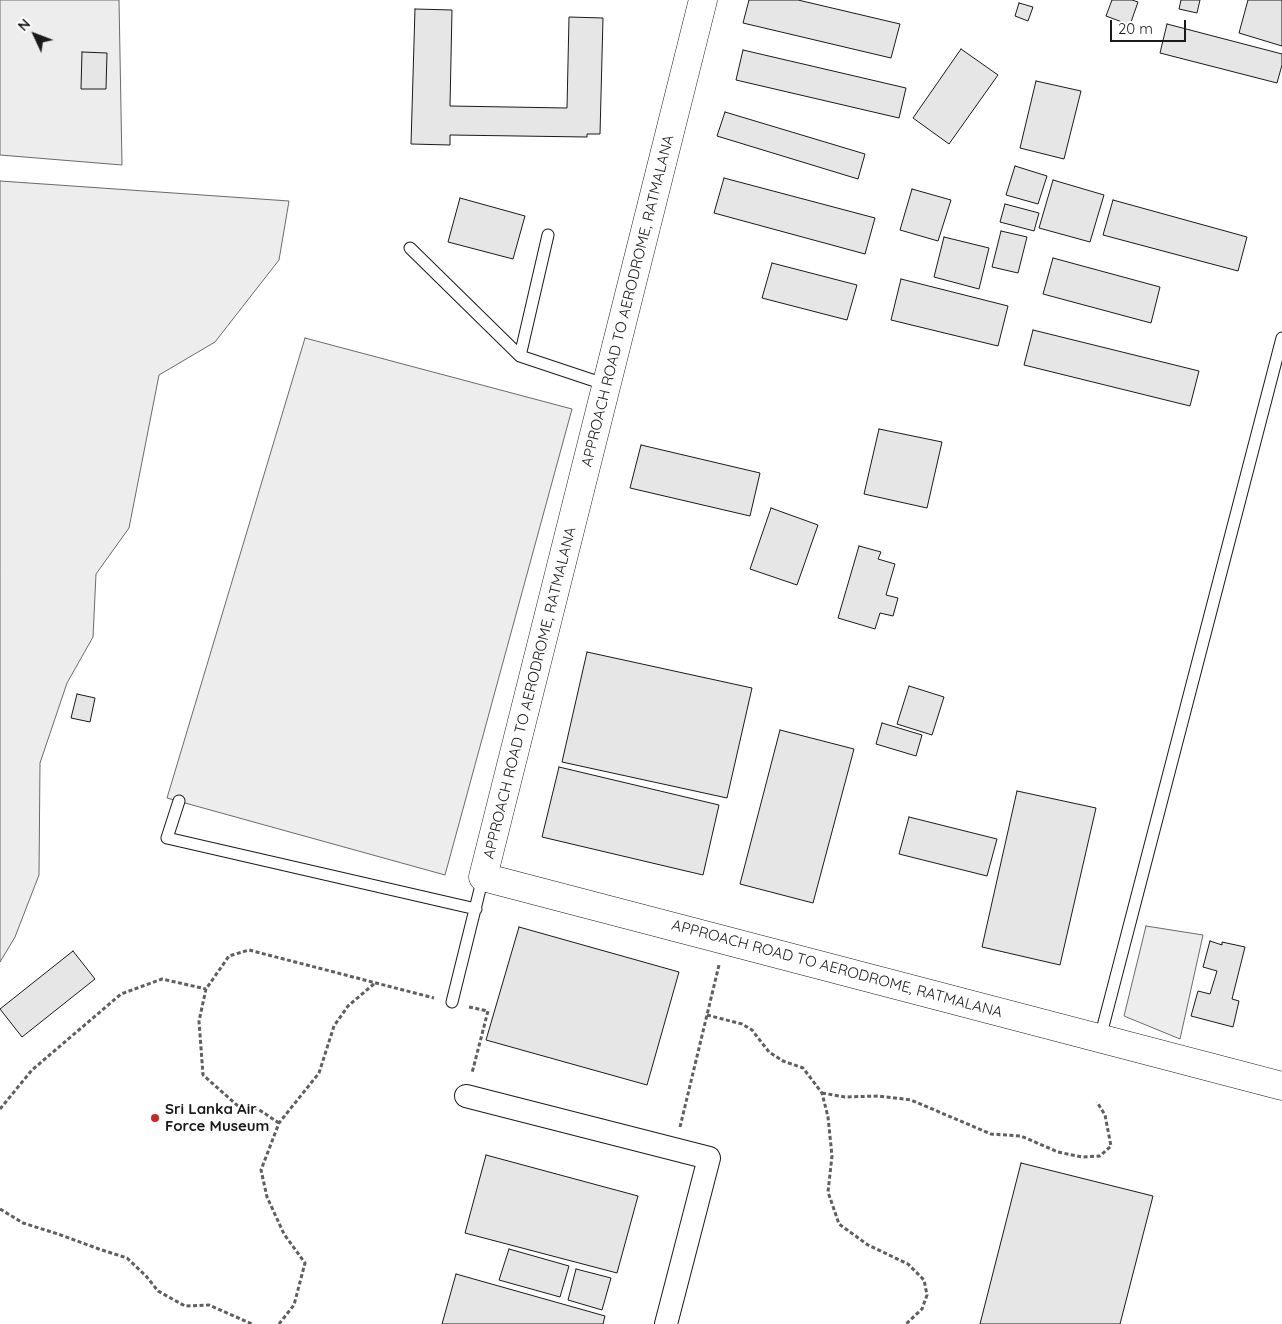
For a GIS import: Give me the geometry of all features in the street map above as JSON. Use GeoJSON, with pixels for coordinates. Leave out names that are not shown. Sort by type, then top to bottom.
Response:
{"type":"FeatureCollection","features":[{"type":"Feature","properties":{"kind":"main road","name":"APPROACH ROAD TO AERODROME, RATMALANA"},"geometry":{"type":"LineString","coordinates":[[704,0],[484,877],[1282,1086]]}},
{"type":"Feature","properties":{"kind":"street"},"geometry":{"type":"LineString","coordinates":[[466,1096],[709,1158],[666,1324]]}},
{"type":"Feature","properties":{"kind":"lane"},"geometry":{"type":"LineString","coordinates":[[520,356],[548,235]]}},
{"type":"Feature","properties":{"kind":"lane"},"geometry":{"type":"LineString","coordinates":[[410,248],[520,356],[607,385]]}},
{"type":"Feature","properties":{"kind":"lane"},"geometry":{"type":"LineString","coordinates":[[1100,1038],[1282,338]]}},
{"type":"Feature","properties":{"kind":"lane"},"geometry":{"type":"LineString","coordinates":[[179,801],[167,838],[476,909]]}},
{"type":"Feature","properties":{"kind":"lane"},"geometry":{"type":"LineString","coordinates":[[452,1002],[484,877]]}},
{"type":"Feature","properties":{"kind":"path"},"geometry":{"type":"LineString","coordinates":[[675,1150],[725,940]]}},
{"type":"Feature","properties":{"kind":"path"},"geometry":{"type":"LineString","coordinates":[[279,1123],[258,1109],[238,1106],[203,1075],[198,1021],[206,989],[229,956],[249,950],[488,1011],[466,1096]]}},
{"type":"Feature","properties":{"kind":"path"},"geometry":{"type":"LineString","coordinates":[[0,1109],[32,1070],[121,994],[162,979],[206,989]]}},
{"type":"Feature","properties":{"kind":"path"},"geometry":{"type":"LineString","coordinates":[[279,1324],[294,1305],[305,1263],[284,1234],[267,1197],[260,1170],[279,1123],[319,1073],[334,1026],[348,1006],[375,983]]}},
{"type":"Feature","properties":{"kind":"path"},"geometry":{"type":"LineString","coordinates":[[707,1016],[742,1024],[752,1030],[768,1052],[783,1061],[803,1068],[822,1093],[828,1117],[832,1156],[828,1192],[839,1224],[868,1245],[908,1264],[924,1280],[926,1294],[922,1309],[906,1324]]}},
{"type":"Feature","properties":{"kind":"path"},"geometry":{"type":"LineString","coordinates":[[822,1093],[844,1098],[879,1096],[911,1100],[992,1134],[1021,1136],[1058,1152],[1082,1157],[1100,1156],[1111,1146],[1105,1115],[1097,1102]]}},
{"type":"Feature","properties":{"kind":"path"},"geometry":{"type":"LineString","coordinates":[[0,1209],[23,1223],[127,1258],[146,1276],[158,1291],[185,1306],[209,1305],[252,1324]]}},
{"type":"Feature","properties":{"kind":"shaded area"},"geometry":{"type":"Polygon","coordinates":[[[0,0],[119,0],[122,165],[0,155],[0,0]]]}},
{"type":"Feature","properties":{"kind":"shaded area"},"geometry":{"type":"Polygon","coordinates":[[[0,181],[289,201],[279,260],[215,342],[159,375],[129,528],[96,574],[93,637],[67,683],[40,763],[39,875],[15,937],[0,962],[0,181]]]}},
{"type":"Feature","properties":{"kind":"shaded area"},"geometry":{"type":"Polygon","coordinates":[[[305,338],[572,409],[445,875],[167,798],[305,338]]]}},
{"type":"Feature","properties":{"kind":"shaded area"},"geometry":{"type":"Polygon","coordinates":[[[1146,926],[1203,935],[1180,1039],[1124,1016],[1146,926]]]}},
{"type":"Feature","properties":{"kind":"building"},"geometry":{"type":"Polygon","coordinates":[[[749,0],[798,0],[900,24],[891,58],[743,23],[749,0]]]}},
{"type":"Feature","properties":{"kind":"building"},"geometry":{"type":"Polygon","coordinates":[[[1112,0],[1132,0],[1138,2],[1130,25],[1106,16],[1112,0]]]}},
{"type":"Feature","properties":{"kind":"building"},"geometry":{"type":"Polygon","coordinates":[[[1181,0],[1200,0],[1197,13],[1179,9],[1181,0]]]}},
{"type":"Feature","properties":{"kind":"building"},"geometry":{"type":"Polygon","coordinates":[[[1248,0],[1282,0],[1282,46],[1239,33],[1248,0]]]}},
{"type":"Feature","properties":{"kind":"building"},"geometry":{"type":"Polygon","coordinates":[[[1019,3],[1033,7],[1028,21],[1015,16],[1019,3]]]}},
{"type":"Feature","properties":{"kind":"building"},"geometry":{"type":"Polygon","coordinates":[[[415,9],[452,10],[450,106],[567,108],[569,17],[603,18],[600,134],[587,134],[587,137],[450,135],[450,145],[411,144],[415,9]]]}},
{"type":"Feature","properties":{"kind":"building"},"geometry":{"type":"Polygon","coordinates":[[[1167,24],[1282,54],[1282,65],[1277,83],[1160,53],[1167,24]]]}},
{"type":"Feature","properties":{"kind":"building"},"geometry":{"type":"Polygon","coordinates":[[[961,49],[998,75],[949,144],[913,118],[961,49]]]}},
{"type":"Feature","properties":{"kind":"building"},"geometry":{"type":"Polygon","coordinates":[[[743,50],[906,88],[899,118],[736,80],[743,50]]]}},
{"type":"Feature","properties":{"kind":"building"},"geometry":{"type":"Polygon","coordinates":[[[82,52],[107,53],[106,89],[81,89],[82,52]]]}},
{"type":"Feature","properties":{"kind":"building"},"geometry":{"type":"Polygon","coordinates":[[[1036,81],[1081,91],[1064,159],[1020,148],[1036,81]]]}},
{"type":"Feature","properties":{"kind":"building"},"geometry":{"type":"Polygon","coordinates":[[[725,112],[865,154],[858,179],[717,136],[725,112]]]}},
{"type":"Feature","properties":{"kind":"building"},"geometry":{"type":"Polygon","coordinates":[[[1015,166],[1047,176],[1038,204],[1006,195],[1015,166]]]}},
{"type":"Feature","properties":{"kind":"building"},"geometry":{"type":"Polygon","coordinates":[[[724,178],[875,218],[865,254],[714,213],[724,178]]]}},
{"type":"Feature","properties":{"kind":"building"},"geometry":{"type":"Polygon","coordinates":[[[1053,180],[1104,195],[1090,242],[1039,228],[1053,180]]]}},
{"type":"Feature","properties":{"kind":"building"},"geometry":{"type":"Polygon","coordinates":[[[912,189],[951,200],[938,241],[900,230],[912,189]]]}},
{"type":"Feature","properties":{"kind":"building"},"geometry":{"type":"Polygon","coordinates":[[[460,198],[525,216],[513,259],[448,242],[460,198]]]}},
{"type":"Feature","properties":{"kind":"building"},"geometry":{"type":"Polygon","coordinates":[[[1113,200],[1247,237],[1238,271],[1103,235],[1113,200]]]}},
{"type":"Feature","properties":{"kind":"building"},"geometry":{"type":"Polygon","coordinates":[[[1005,204],[1039,213],[1034,231],[1000,222],[1005,204]]]}},
{"type":"Feature","properties":{"kind":"building"},"geometry":{"type":"Polygon","coordinates":[[[1001,231],[1027,237],[1018,273],[992,267],[1001,231]]]}},
{"type":"Feature","properties":{"kind":"building"},"geometry":{"type":"Polygon","coordinates":[[[944,237],[989,248],[979,289],[934,277],[944,237]]]}},
{"type":"Feature","properties":{"kind":"building"},"geometry":{"type":"Polygon","coordinates":[[[1053,258],[1160,287],[1151,323],[1043,294],[1053,258]]]}},
{"type":"Feature","properties":{"kind":"building"},"geometry":{"type":"Polygon","coordinates":[[[772,263],[857,285],[847,320],[762,298],[772,263]]]}},
{"type":"Feature","properties":{"kind":"building"},"geometry":{"type":"Polygon","coordinates":[[[901,279],[1008,306],[998,346],[891,320],[901,279]]]}},
{"type":"Feature","properties":{"kind":"building"},"geometry":{"type":"Polygon","coordinates":[[[1033,330],[1199,371],[1190,406],[1024,365],[1033,330]]]}},
{"type":"Feature","properties":{"kind":"building"},"geometry":{"type":"Polygon","coordinates":[[[879,429],[942,442],[927,508],[864,494],[879,429]]]}},
{"type":"Feature","properties":{"kind":"building"},"geometry":{"type":"Polygon","coordinates":[[[641,445],[760,473],[750,516],[630,488],[641,445]]]}},
{"type":"Feature","properties":{"kind":"building"},"geometry":{"type":"Polygon","coordinates":[[[771,508],[818,525],[797,585],[750,569],[771,508]]]}},
{"type":"Feature","properties":{"kind":"building"},"geometry":{"type":"Polygon","coordinates":[[[859,546],[881,552],[878,559],[895,564],[886,595],[898,598],[893,616],[880,613],[875,629],[838,618],[859,546]]]}},
{"type":"Feature","properties":{"kind":"building"},"geometry":{"type":"Polygon","coordinates":[[[587,652],[752,688],[727,798],[562,762],[587,652]]]}},
{"type":"Feature","properties":{"kind":"building"},"geometry":{"type":"Polygon","coordinates":[[[909,686],[944,697],[932,735],[897,724],[909,686]]]}},
{"type":"Feature","properties":{"kind":"building"},"geometry":{"type":"Polygon","coordinates":[[[77,694],[95,698],[90,722],[71,718],[77,694]]]}},
{"type":"Feature","properties":{"kind":"building"},"geometry":{"type":"Polygon","coordinates":[[[882,723],[922,735],[916,756],[876,744],[882,723]]]}},
{"type":"Feature","properties":{"kind":"building"},"geometry":{"type":"Polygon","coordinates":[[[780,730],[854,749],[813,903],[740,884],[780,730]]]}},
{"type":"Feature","properties":{"kind":"building"},"geometry":{"type":"Polygon","coordinates":[[[559,767],[719,805],[703,875],[542,837],[559,767]]]}},
{"type":"Feature","properties":{"kind":"building"},"geometry":{"type":"Polygon","coordinates":[[[1017,791],[1096,808],[1060,965],[982,947],[1017,791]]]}},
{"type":"Feature","properties":{"kind":"building"},"geometry":{"type":"Polygon","coordinates":[[[909,817],[997,839],[987,876],[899,854],[909,817]]]}},
{"type":"Feature","properties":{"kind":"building"},"geometry":{"type":"Polygon","coordinates":[[[519,927],[679,972],[647,1085],[486,1040],[519,927]]]}},
{"type":"Feature","properties":{"kind":"building"},"geometry":{"type":"Polygon","coordinates":[[[1210,941],[1222,945],[1222,942],[1245,947],[1232,999],[1239,1001],[1233,1027],[1191,1016],[1198,991],[1210,994],[1217,971],[1203,967],[1210,941]]]}},
{"type":"Feature","properties":{"kind":"building"},"geometry":{"type":"Polygon","coordinates":[[[73,951],[95,979],[22,1037],[0,1009],[73,951]]]}},
{"type":"Feature","properties":{"kind":"building"},"geometry":{"type":"Polygon","coordinates":[[[486,1155],[638,1196],[617,1273],[465,1233],[486,1155]]]}},
{"type":"Feature","properties":{"kind":"building"},"geometry":{"type":"Polygon","coordinates":[[[1021,1163],[1153,1196],[1120,1324],[980,1324],[1021,1163]]]}},
{"type":"Feature","properties":{"kind":"building"},"geometry":{"type":"Polygon","coordinates":[[[509,1249],[569,1266],[560,1297],[499,1280],[509,1249]]]}},
{"type":"Feature","properties":{"kind":"building"},"geometry":{"type":"Polygon","coordinates":[[[576,1269],[611,1278],[602,1310],[568,1300],[576,1269]]]}},
{"type":"Feature","properties":{"kind":"building"},"geometry":{"type":"Polygon","coordinates":[[[456,1274],[605,1316],[603,1324],[442,1324],[456,1274]]]}},
{"type":"Feature","properties":{"kind":"place","name":"Sri Lanka Air Force Museum"},"geometry":{"type":"Point","coordinates":[155,1118]}}]}
